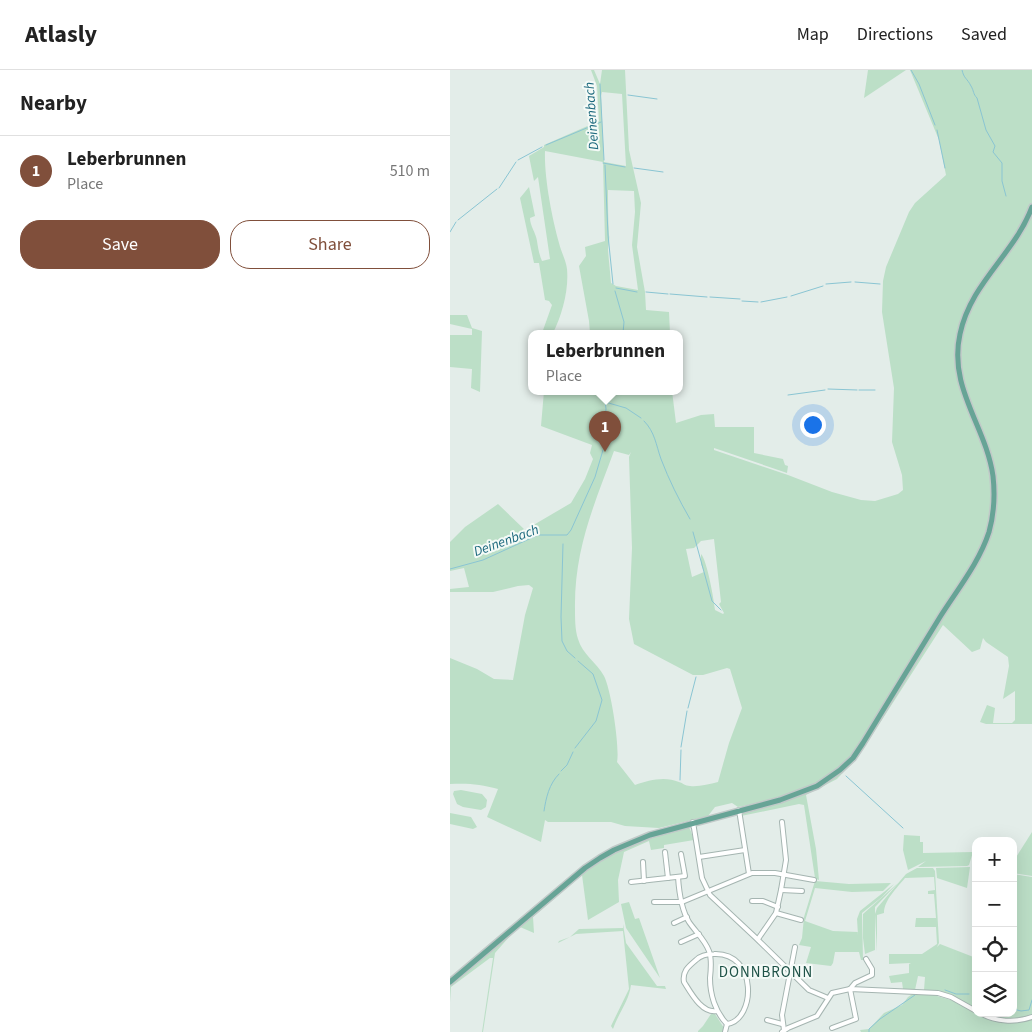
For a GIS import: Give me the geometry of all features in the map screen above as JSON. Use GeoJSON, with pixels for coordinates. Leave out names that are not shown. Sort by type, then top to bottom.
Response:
{"type":"FeatureCollection","features":[{"type":"Feature","properties":{"kind":"main road"},"geometry":{"type":"LineString","coordinates":[[450,982],[585,868],[614,850],[650,835],[693,822],[780,800],[816,786],[840,770],[853,758],[982,548],[989,531],[992,514],[993,478],[987,451],[969,408],[961,382],[957,356],[959,336],[964,317],[974,295],[1017,236],[1032,207]]}},
{"type":"Feature","properties":{"kind":"street"},"geometry":{"type":"LineString","coordinates":[[739,810],[749,874]]}},
{"type":"Feature","properties":{"kind":"street"},"geometry":{"type":"LineString","coordinates":[[693,822],[702,878],[707,892],[812,991],[828,998]]}},
{"type":"Feature","properties":{"kind":"street"},"geometry":{"type":"LineString","coordinates":[[758,939],[776,914],[778,907],[786,860],[782,822]]}},
{"type":"Feature","properties":{"kind":"street"},"geometry":{"type":"LineString","coordinates":[[698,857],[745,850]]}},
{"type":"Feature","properties":{"kind":"street"},"geometry":{"type":"LineString","coordinates":[[665,852],[668,878]]}},
{"type":"Feature","properties":{"kind":"street"},"geometry":{"type":"LineString","coordinates":[[631,882],[684,876],[681,854]]}},
{"type":"Feature","properties":{"kind":"street"},"geometry":{"type":"LineString","coordinates":[[643,862],[644,881]]}},
{"type":"Feature","properties":{"kind":"street"},"geometry":{"type":"LineString","coordinates":[[654,902],[682,902],[749,874],[768,872],[814,880]]}},
{"type":"Feature","properties":{"kind":"street"},"geometry":{"type":"LineString","coordinates":[[678,877],[687,918],[707,946],[710,954],[710,987],[718,1011],[727,1024],[725,1032]]}},
{"type":"Feature","properties":{"kind":"street"},"geometry":{"type":"LineString","coordinates":[[781,890],[802,891]]}},
{"type":"Feature","properties":{"kind":"street"},"geometry":{"type":"LineString","coordinates":[[752,901],[763,900],[778,907]]}},
{"type":"Feature","properties":{"kind":"street"},"geometry":{"type":"LineString","coordinates":[[776,914],[801,920]]}},
{"type":"Feature","properties":{"kind":"street"},"geometry":{"type":"LineString","coordinates":[[674,923],[687,918]]}},
{"type":"Feature","properties":{"kind":"street"},"geometry":{"type":"LineString","coordinates":[[681,942],[699,934]]}},
{"type":"Feature","properties":{"kind":"street"},"geometry":{"type":"LineString","coordinates":[[795,947],[784,1007],[783,1031],[817,1016],[828,998],[835,992],[850,988],[933,992],[951,997],[972,1009]]}},
{"type":"Feature","properties":{"kind":"street"},"geometry":{"type":"LineString","coordinates":[[718,1011],[711,1012],[704,1009],[684,984],[683,980],[685,971],[698,958],[710,954],[723,954],[734,959],[742,967],[747,977],[748,991],[743,1012],[735,1022],[727,1024]]}},
{"type":"Feature","properties":{"kind":"street"},"geometry":{"type":"LineString","coordinates":[[850,988],[873,973],[866,959]]}},
{"type":"Feature","properties":{"kind":"street"},"geometry":{"type":"LineString","coordinates":[[832,1028],[856,1019],[850,988]]}},
{"type":"Feature","properties":{"kind":"street"},"geometry":{"type":"LineString","coordinates":[[986,1017],[1006,1021],[1023,1020],[1032,1017]]}},
{"type":"Feature","properties":{"kind":"street"},"geometry":{"type":"LineString","coordinates":[[767,1020],[782,1024]]}},
{"type":"Feature","properties":{"kind":"green space"},"geometry":{"type":"Polygon","coordinates":[[[591,70],[594,70],[600,84],[602,70],[625,70],[629,150],[641,203],[637,247],[645,292],[646,310],[669,312],[670,330],[590,330],[579,266],[586,256],[585,247],[605,241],[603,162],[545,151],[549,197],[556,233],[566,266],[567,285],[562,310],[554,330],[543,330],[552,305],[549,301],[545,300],[539,263],[534,263],[520,198],[529,187],[535,216],[530,218],[530,221],[539,253],[542,261],[550,259],[538,177],[534,181],[529,156],[544,147],[544,145],[599,121],[597,86],[591,70]],[[602,92],[604,162],[626,166],[622,94],[602,92]],[[608,190],[608,250],[611,283],[616,286],[638,290],[632,245],[635,212],[634,191],[608,190]]]}},
{"type":"Feature","properties":{"kind":"green space"},"geometry":{"type":"Polygon","coordinates":[[[868,70],[906,70],[864,98],[868,70]]]}},
{"type":"Feature","properties":{"kind":"green space"},"geometry":{"type":"Polygon","coordinates":[[[910,70],[1032,70],[1032,724],[986,724],[980,722],[987,705],[995,708],[993,723],[1012,723],[1015,720],[1015,691],[1003,699],[1009,666],[1008,657],[983,638],[980,649],[972,652],[943,625],[858,757],[837,779],[806,795],[816,849],[819,880],[815,878],[804,805],[799,804],[741,816],[739,810],[788,798],[816,788],[841,771],[851,761],[892,700],[935,628],[941,622],[938,619],[862,742],[836,770],[807,787],[775,799],[757,803],[738,807],[732,803],[715,807],[708,816],[659,828],[625,826],[611,822],[548,822],[545,820],[541,842],[487,817],[498,789],[474,784],[450,784],[450,658],[477,669],[494,679],[513,680],[525,615],[533,588],[529,585],[493,592],[450,592],[450,589],[469,587],[464,568],[450,571],[450,542],[465,527],[498,504],[525,530],[571,503],[585,479],[593,459],[590,453],[592,445],[541,426],[544,395],[672,395],[676,423],[701,415],[714,414],[715,427],[754,427],[754,453],[783,459],[785,465],[788,466],[787,473],[714,448],[714,450],[832,492],[861,500],[875,501],[898,494],[903,490],[902,475],[892,442],[894,388],[882,312],[883,281],[886,267],[909,212],[915,203],[946,175],[939,140],[910,70]],[[614,451],[587,528],[578,567],[576,632],[583,649],[601,671],[607,683],[616,732],[617,762],[635,785],[651,780],[663,779],[674,780],[687,786],[718,782],[729,743],[742,708],[730,669],[727,668],[703,675],[693,675],[634,644],[629,619],[632,548],[629,457],[631,452],[629,455],[614,451]],[[714,539],[701,541],[694,548],[686,549],[692,577],[704,572],[701,564],[701,554],[710,580],[715,610],[723,614],[719,604],[721,602],[714,539]]]}},
{"type":"Feature","properties":{"kind":"green space"},"geometry":{"type":"Polygon","coordinates":[[[450,315],[467,315],[472,328],[482,331],[480,392],[471,388],[472,369],[450,367],[450,335],[472,335],[472,329],[450,324],[450,315]]]}},
{"type":"Feature","properties":{"kind":"green space"},"geometry":{"type":"Polygon","coordinates":[[[461,790],[482,794],[487,800],[486,807],[481,810],[457,804],[453,794],[454,791],[461,790]]]}},
{"type":"Feature","properties":{"kind":"green space"},"geometry":{"type":"Polygon","coordinates":[[[450,813],[471,817],[477,827],[473,829],[450,824],[450,813]]]}},
{"type":"Feature","properties":{"kind":"green space"},"geometry":{"type":"Polygon","coordinates":[[[686,826],[690,829],[694,840],[664,845],[664,848],[651,850],[649,841],[624,852],[618,880],[619,902],[588,920],[582,875],[533,917],[534,933],[520,927],[579,874],[596,862],[628,845],[686,826]]]}},
{"type":"Feature","properties":{"kind":"green space"},"geometry":{"type":"Polygon","coordinates":[[[1032,832],[1032,876],[1017,874],[1017,856],[1032,832]]]}},
{"type":"Feature","properties":{"kind":"green space"},"geometry":{"type":"Polygon","coordinates":[[[904,835],[920,836],[920,842],[923,842],[923,853],[972,852],[972,855],[967,866],[918,867],[926,861],[908,870],[903,850],[904,835]]]}},
{"type":"Feature","properties":{"kind":"green space"},"geometry":{"type":"Polygon","coordinates":[[[970,867],[967,888],[937,878],[936,868],[970,867]]]}},
{"type":"Feature","properties":{"kind":"green space"},"geometry":{"type":"Polygon","coordinates":[[[917,868],[933,868],[935,871],[939,943],[937,947],[940,944],[972,956],[972,1017],[1017,1017],[1017,875],[1032,877],[1032,1032],[861,1032],[860,1030],[869,1029],[884,1013],[902,1005],[914,993],[927,993],[954,1001],[955,998],[924,990],[925,977],[918,976],[915,990],[903,989],[902,982],[891,983],[889,976],[909,973],[909,964],[911,963],[889,964],[889,954],[922,954],[937,944],[936,927],[915,927],[916,918],[936,918],[934,894],[928,894],[928,891],[935,890],[934,877],[905,878],[892,894],[886,903],[884,913],[877,915],[877,952],[875,914],[877,908],[906,874],[917,868]]]}},
{"type":"Feature","properties":{"kind":"green space"},"geometry":{"type":"Polygon","coordinates":[[[815,881],[849,884],[891,883],[883,891],[852,892],[815,888],[805,921],[833,931],[858,932],[857,919],[860,911],[894,884],[882,897],[862,913],[863,960],[861,960],[859,952],[835,952],[831,966],[806,963],[811,947],[799,945],[802,938],[804,917],[815,881]]]}},
{"type":"Feature","properties":{"kind":"green space"},"geometry":{"type":"Polygon","coordinates":[[[898,883],[875,907],[875,950],[865,954],[863,914],[898,883]]]}},
{"type":"Feature","properties":{"kind":"green space"},"geometry":{"type":"Polygon","coordinates":[[[629,902],[635,919],[639,918],[660,978],[626,928],[621,904],[629,902]]]}},
{"type":"Feature","properties":{"kind":"green space"},"geometry":{"type":"Polygon","coordinates":[[[623,924],[626,943],[657,986],[665,986],[666,989],[631,985],[628,997],[613,1029],[611,1026],[629,989],[623,931],[576,934],[570,937],[579,929],[623,928],[623,924]]]}},
{"type":"Feature","properties":{"kind":"green space"},"geometry":{"type":"Polygon","coordinates":[[[517,928],[495,953],[482,1032],[493,958],[490,958],[451,987],[450,1002],[450,984],[517,928]]]}},
{"type":"Feature","properties":{"kind":"green space"},"geometry":{"type":"Polygon","coordinates":[[[711,1014],[715,1014],[724,1028],[723,1032],[698,1032],[698,1031],[711,1014]]]}},
{"type":"Feature","properties":{"kind":"waterway"},"geometry":{"type":"LineString","coordinates":[[911,70],[919,84],[935,125]]}},
{"type":"Feature","properties":{"kind":"waterway"},"geometry":{"type":"LineString","coordinates":[[962,70],[977,98],[986,130],[995,146],[993,152],[1002,163],[1002,181],[1006,196]]}},
{"type":"Feature","properties":{"kind":"waterway","name":"Deinenbach"},"geometry":{"type":"LineString","coordinates":[[600,84],[604,160]]}},
{"type":"Feature","properties":{"kind":"waterway"},"geometry":{"type":"LineString","coordinates":[[628,95],[657,99]]}},
{"type":"Feature","properties":{"kind":"waterway"},"geometry":{"type":"LineString","coordinates":[[546,145],[601,122]]}},
{"type":"Feature","properties":{"kind":"waterway"},"geometry":{"type":"LineString","coordinates":[[937,130],[945,168]]}},
{"type":"Feature","properties":{"kind":"waterway"},"geometry":{"type":"LineString","coordinates":[[518,160],[542,147]]}},
{"type":"Feature","properties":{"kind":"waterway"},"geometry":{"type":"LineString","coordinates":[[499,188],[516,162]]}},
{"type":"Feature","properties":{"kind":"waterway"},"geometry":{"type":"LineString","coordinates":[[603,163],[625,167]]}},
{"type":"Feature","properties":{"kind":"waterway","name":"Deinenbach"},"geometry":{"type":"LineString","coordinates":[[605,165],[608,235],[613,284]]}},
{"type":"Feature","properties":{"kind":"waterway"},"geometry":{"type":"LineString","coordinates":[[634,168],[663,172]]}},
{"type":"Feature","properties":{"kind":"waterway"},"geometry":{"type":"LineString","coordinates":[[458,220],[497,189]]}},
{"type":"Feature","properties":{"kind":"waterway"},"geometry":{"type":"LineString","coordinates":[[450,232],[456,222]]}},
{"type":"Feature","properties":{"kind":"waterway"},"geometry":{"type":"LineString","coordinates":[[826,284],[851,282]]}},
{"type":"Feature","properties":{"kind":"waterway"},"geometry":{"type":"LineString","coordinates":[[855,282],[880,284]]}},
{"type":"Feature","properties":{"kind":"waterway"},"geometry":{"type":"LineString","coordinates":[[791,296],[823,286]]}},
{"type":"Feature","properties":{"kind":"waterway"},"geometry":{"type":"LineString","coordinates":[[616,288],[637,292]]}},
{"type":"Feature","properties":{"kind":"waterway","name":"Deinenbach"},"geometry":{"type":"LineString","coordinates":[[615,291],[624,322],[623,330]]}},
{"type":"Feature","properties":{"kind":"waterway"},"geometry":{"type":"LineString","coordinates":[[646,292],[668,294]]}},
{"type":"Feature","properties":{"kind":"waterway"},"geometry":{"type":"LineString","coordinates":[[670,294],[707,297]]}},
{"type":"Feature","properties":{"kind":"waterway"},"geometry":{"type":"LineString","coordinates":[[710,297],[740,299]]}},
{"type":"Feature","properties":{"kind":"waterway"},"geometry":{"type":"LineString","coordinates":[[761,302],[787,297]]}},
{"type":"Feature","properties":{"kind":"waterway"},"geometry":{"type":"LineString","coordinates":[[742,301],[758,302]]}},
{"type":"Feature","properties":{"kind":"waterway"},"geometry":{"type":"LineString","coordinates":[[828,389],[857,390]]}},
{"type":"Feature","properties":{"kind":"waterway"},"geometry":{"type":"LineString","coordinates":[[788,395],[825,390]]}},
{"type":"Feature","properties":{"kind":"waterway"},"geometry":{"type":"LineString","coordinates":[[859,390],[875,390]]}},
{"type":"Feature","properties":{"kind":"waterway","name":"Deinenbach"},"geometry":{"type":"LineString","coordinates":[[603,447],[606,409],[604,395]]}},
{"type":"Feature","properties":{"kind":"waterway"},"geometry":{"type":"LineString","coordinates":[[605,402],[626,408],[641,418]]}},
{"type":"Feature","properties":{"kind":"waterway"},"geometry":{"type":"LineString","coordinates":[[644,421],[653,434],[667,475],[690,519]]}},
{"type":"Feature","properties":{"kind":"waterway","name":"Deinenbach"},"geometry":{"type":"LineString","coordinates":[[450,569],[483,560],[538,535],[567,535],[595,477],[603,450]]}},
{"type":"Feature","properties":{"kind":"waterway"},"geometry":{"type":"LineString","coordinates":[[693,532],[712,601],[721,610]]}},
{"type":"Feature","properties":{"kind":"waterway"},"geometry":{"type":"LineString","coordinates":[[563,544],[562,641],[567,651],[575,658]]}},
{"type":"Feature","properties":{"kind":"waterway"},"geometry":{"type":"LineString","coordinates":[[575,748],[596,721],[602,700],[593,674],[578,661]]}},
{"type":"Feature","properties":{"kind":"waterway"},"geometry":{"type":"LineString","coordinates":[[688,708],[696,677]]}},
{"type":"Feature","properties":{"kind":"waterway"},"geometry":{"type":"LineString","coordinates":[[681,747],[687,711]]}},
{"type":"Feature","properties":{"kind":"waterway"},"geometry":{"type":"LineString","coordinates":[[680,780],[681,750]]}},
{"type":"Feature","properties":{"kind":"waterway"},"geometry":{"type":"LineString","coordinates":[[561,771],[567,765],[573,752]]}},
{"type":"Feature","properties":{"kind":"waterway"},"geometry":{"type":"LineString","coordinates":[[544,811],[550,787],[559,774]]}},
{"type":"Feature","properties":{"kind":"waterway"},"geometry":{"type":"LineString","coordinates":[[846,776],[903,828]]}},
{"type":"Feature","properties":{"kind":"waterway"},"geometry":{"type":"LineString","coordinates":[[945,990],[956,994],[969,994]]}},
{"type":"Feature","properties":{"kind":"waterway"},"geometry":{"type":"LineString","coordinates":[[869,1032],[869,1029],[880,1019],[915,995]]}},
{"type":"Feature","properties":{"kind":"waterway"},"geometry":{"type":"LineString","coordinates":[[1017,1010],[1029,1010],[1032,1000]]}},
{"type":"Feature","properties":{"kind":"place","name":"Leberbrunnen"},"geometry":{"type":"Point","coordinates":[605,452]}},
{"type":"Feature","properties":{"kind":"district","name":"DONNBRONN"},"geometry":{"type":"Point","coordinates":[766,972]}}]}
